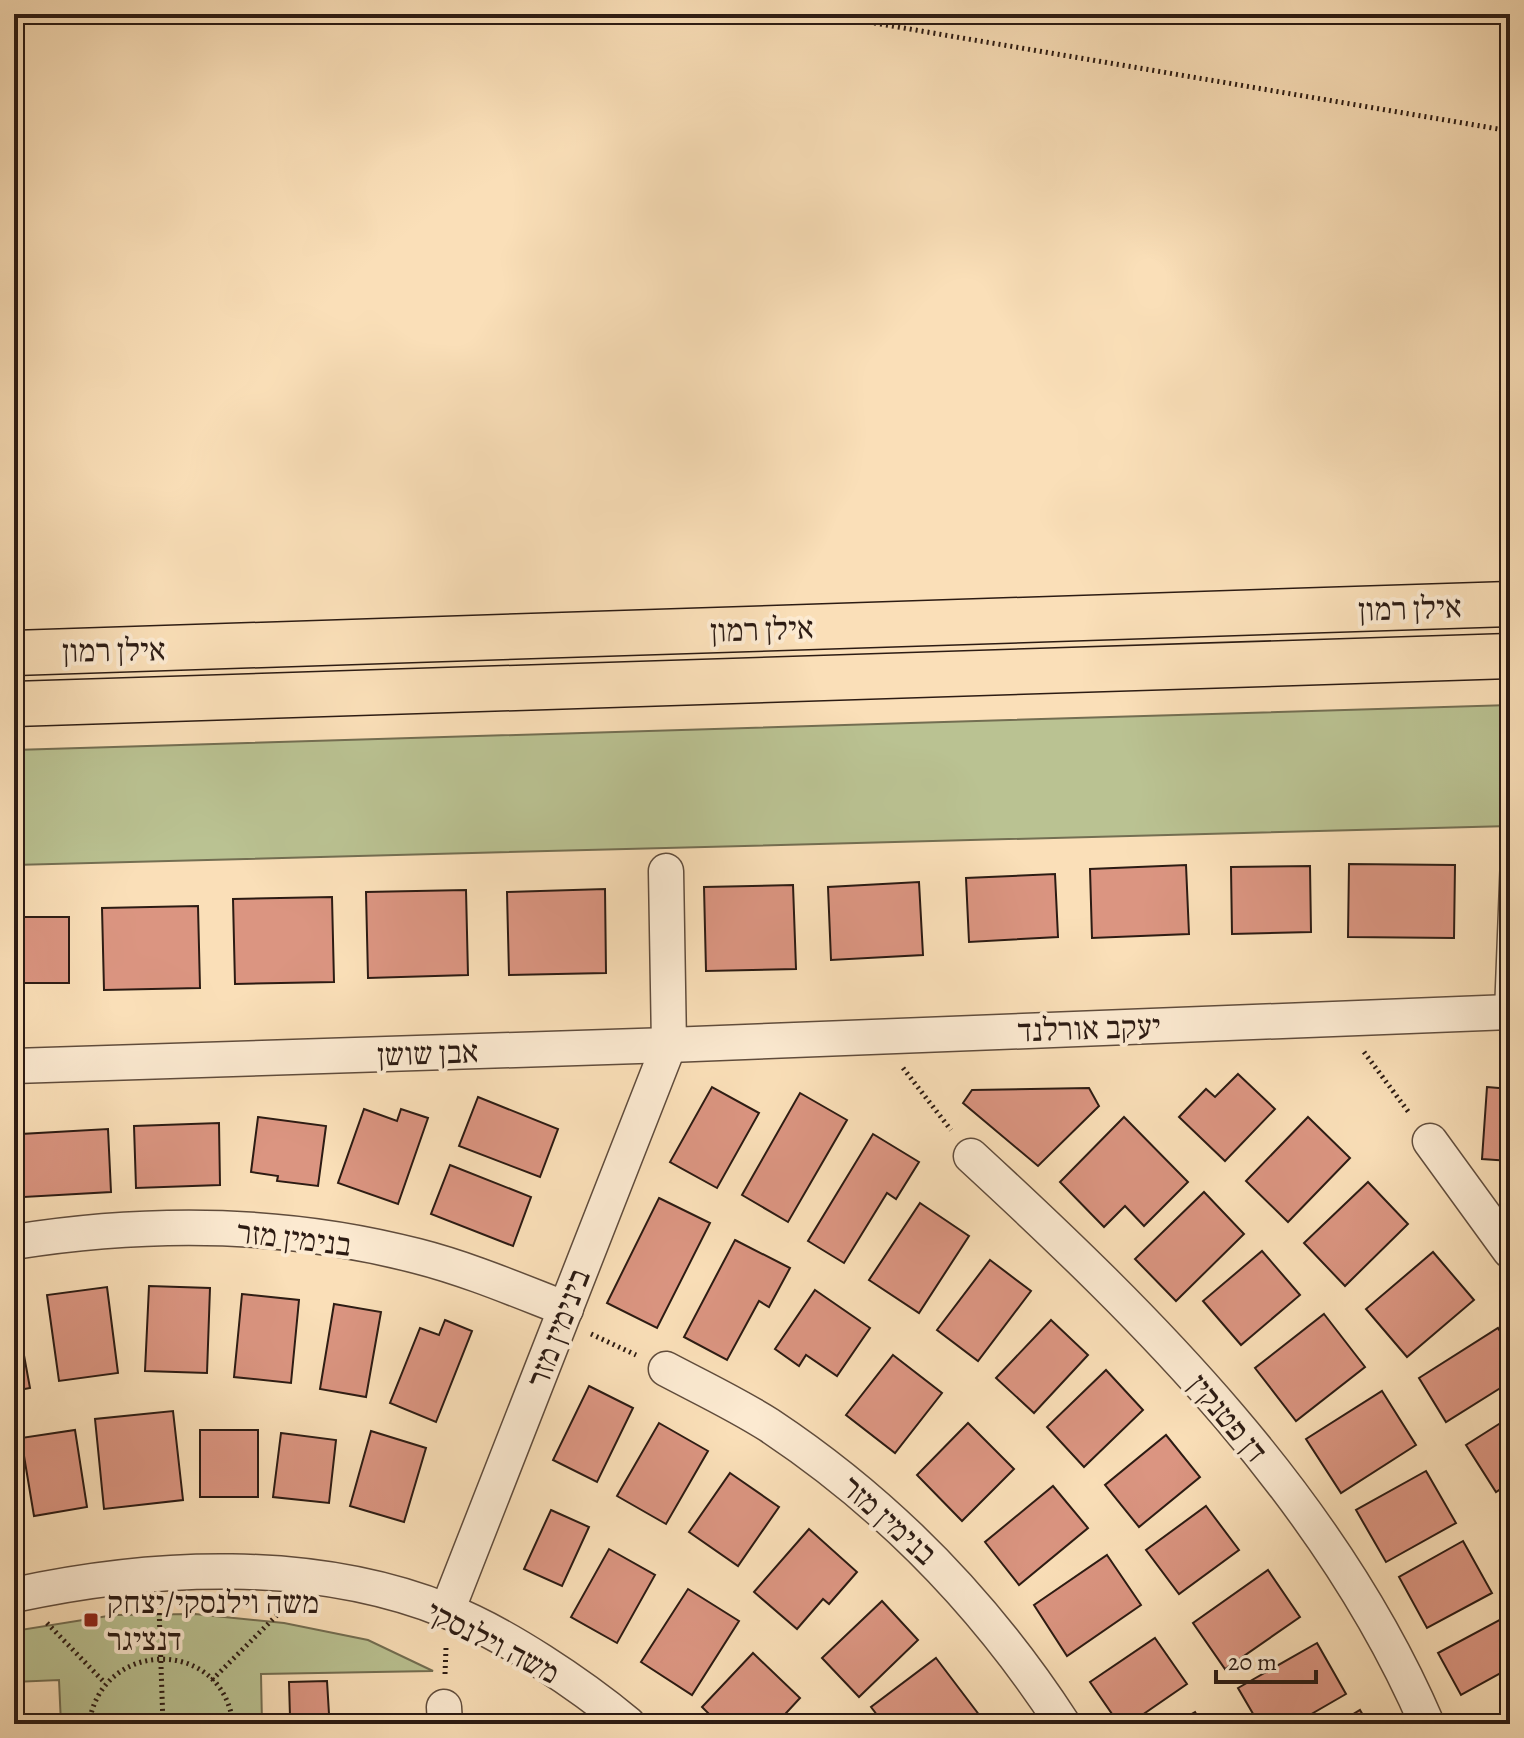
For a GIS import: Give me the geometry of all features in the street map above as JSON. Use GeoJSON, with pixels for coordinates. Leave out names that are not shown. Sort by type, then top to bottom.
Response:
{"type":"FeatureCollection","features":[{"type":"Feature","properties":{"kind":"main road","name":"אילן רמון"},"geometry":{"type":"LineString","coordinates":[[14,653],[1510,604]]}},
{"type":"Feature","properties":{"kind":"main road","name":"אילן רמון"},"geometry":{"type":"LineString","coordinates":[[14,704],[1510,656]]}},
{"type":"Feature","properties":{"kind":"street"},"geometry":{"type":"LineString","coordinates":[[666,871],[669,1045]]}},
{"type":"Feature","properties":{"kind":"street","name":"יעקב אורלנד"},"geometry":{"type":"LineString","coordinates":[[669,1045],[1507,1012]]}},
{"type":"Feature","properties":{"kind":"street","name":"אבן שושן"},"geometry":{"type":"LineString","coordinates":[[14,1066],[669,1045]]}},
{"type":"Feature","properties":{"kind":"street","name":"בינימין מזר"},"geometry":{"type":"LineString","coordinates":[[447,1611],[669,1045]]}},
{"type":"Feature","properties":{"kind":"street"},"geometry":{"type":"LineString","coordinates":[[1430,1141],[1510,1251]]}},
{"type":"Feature","properties":{"kind":"street","name":"דן פטנקין"},"geometry":{"type":"LineString","coordinates":[[971,1156],[1090,1266],[1227,1414],[1315,1527],[1374,1620],[1427,1724]]}},
{"type":"Feature","properties":{"kind":"street","name":"בנימין מזר"},"geometry":{"type":"LineString","coordinates":[[14,1242],[86,1230],[153,1226],[290,1234],[416,1256],[564,1315]]}},
{"type":"Feature","properties":{"kind":"street","name":"בנימין מזר"},"geometry":{"type":"LineString","coordinates":[[666,1369],[765,1423],[834,1470],[891,1518],[950,1576],[1030,1673],[1063,1724]]}},
{"type":"Feature","properties":{"kind":"street","name":"משה וילנסקי"},"geometry":{"type":"LineString","coordinates":[[17,1595],[122,1576],[158,1574],[259,1573],[313,1579],[447,1611],[550,1668],[628,1724]]}},
{"type":"Feature","properties":{"kind":"lane"},"geometry":{"type":"LineString","coordinates":[[1507,1012],[1510,858]]}},
{"type":"Feature","properties":{"kind":"path"},"geometry":{"type":"LineString","coordinates":[[821,14],[1510,131]]}},
{"type":"Feature","properties":{"kind":"path"},"geometry":{"type":"LineString","coordinates":[[1339,1018],[1430,1141]]}},
{"type":"Feature","properties":{"kind":"path"},"geometry":{"type":"LineString","coordinates":[[879,1036],[971,1156]]}},
{"type":"Feature","properties":{"kind":"path"},"geometry":{"type":"LineString","coordinates":[[564,1315],[666,1369]]}},
{"type":"Feature","properties":{"kind":"path"},"geometry":{"type":"LineString","coordinates":[[158,1574],[163,1724]]}},
{"type":"Feature","properties":{"kind":"path"},"geometry":{"type":"LineString","coordinates":[[212,1680],[313,1579]]}},
{"type":"Feature","properties":{"kind":"path"},"geometry":{"type":"LineString","coordinates":[[17,1595],[105,1683]]}},
{"type":"Feature","properties":{"kind":"path"},"geometry":{"type":"LineString","coordinates":[[445,1715],[447,1611]]}},
{"type":"Feature","properties":{"kind":"path"},"geometry":{"type":"LineString","coordinates":[[89,1724],[91,1705],[105,1683],[125,1667],[161,1658],[178,1659],[201,1670],[212,1680],[231,1710],[233,1724]]}},
{"type":"Feature","properties":{"kind":"green space"},"geometry":{"type":"Polygon","coordinates":[[[1510,705],[1510,826],[14,865],[14,750],[1510,705]]]}},
{"type":"Feature","properties":{"kind":"green space"},"geometry":{"type":"Polygon","coordinates":[[[195,1614],[284,1623],[368,1640],[433,1671],[261,1674],[262,1724],[61,1724],[59,1680],[14,1682],[14,1631],[114,1615],[195,1614]]]}},
{"type":"Feature","properties":{"kind":"building"},"geometry":{"type":"Polygon","coordinates":[[[1349,864],[1455,865],[1454,938],[1348,937],[1349,864]]]}},
{"type":"Feature","properties":{"kind":"building"},"geometry":{"type":"Polygon","coordinates":[[[1186,865],[1189,934],[1092,938],[1090,869],[1186,865]]]}},
{"type":"Feature","properties":{"kind":"building"},"geometry":{"type":"Polygon","coordinates":[[[1310,866],[1311,932],[1232,934],[1231,867],[1310,866]]]}},
{"type":"Feature","properties":{"kind":"building"},"geometry":{"type":"Polygon","coordinates":[[[1055,874],[1058,937],[969,942],[966,878],[1055,874]]]}},
{"type":"Feature","properties":{"kind":"building"},"geometry":{"type":"Polygon","coordinates":[[[919,882],[923,955],[831,960],[828,887],[919,882]]]}},
{"type":"Feature","properties":{"kind":"building"},"geometry":{"type":"Polygon","coordinates":[[[793,885],[796,969],[706,971],[704,887],[793,885]]]}},
{"type":"Feature","properties":{"kind":"building"},"geometry":{"type":"Polygon","coordinates":[[[605,889],[606,973],[509,975],[507,892],[605,889]]]}},
{"type":"Feature","properties":{"kind":"building"},"geometry":{"type":"Polygon","coordinates":[[[466,890],[468,975],[368,978],[366,892],[466,890]]]}},
{"type":"Feature","properties":{"kind":"building"},"geometry":{"type":"Polygon","coordinates":[[[332,897],[334,982],[235,984],[233,899],[332,897]]]}},
{"type":"Feature","properties":{"kind":"building"},"geometry":{"type":"Polygon","coordinates":[[[198,906],[200,988],[104,990],[102,908],[198,906]]]}},
{"type":"Feature","properties":{"kind":"building"},"geometry":{"type":"Polygon","coordinates":[[[14,917],[69,917],[69,983],[14,983],[14,917]]]}},
{"type":"Feature","properties":{"kind":"building"},"geometry":{"type":"Polygon","coordinates":[[[1238,1074],[1275,1109],[1225,1161],[1179,1117],[1206,1089],[1215,1097],[1238,1074]]]}},
{"type":"Feature","properties":{"kind":"building"},"geometry":{"type":"Polygon","coordinates":[[[712,1087],[759,1113],[717,1188],[670,1162],[712,1087]]]}},
{"type":"Feature","properties":{"kind":"building"},"geometry":{"type":"Polygon","coordinates":[[[1487,1087],[1510,1089],[1510,1161],[1482,1159],[1487,1087]]]}},
{"type":"Feature","properties":{"kind":"building"},"geometry":{"type":"Polygon","coordinates":[[[1089,1088],[1099,1106],[1038,1166],[963,1103],[972,1090],[1089,1088]]]}},
{"type":"Feature","properties":{"kind":"building"},"geometry":{"type":"Polygon","coordinates":[[[800,1093],[847,1120],[788,1222],[742,1195],[800,1093]]]}},
{"type":"Feature","properties":{"kind":"building"},"geometry":{"type":"Polygon","coordinates":[[[478,1097],[558,1129],[540,1177],[459,1146],[478,1097]]]}},
{"type":"Feature","properties":{"kind":"building"},"geometry":{"type":"Polygon","coordinates":[[[364,1109],[397,1121],[401,1109],[428,1118],[398,1204],[338,1183],[364,1109]]]}},
{"type":"Feature","properties":{"kind":"building"},"geometry":{"type":"Polygon","coordinates":[[[258,1117],[326,1126],[318,1186],[277,1181],[278,1176],[251,1172],[258,1117]]]}},
{"type":"Feature","properties":{"kind":"building"},"geometry":{"type":"Polygon","coordinates":[[[1124,1117],[1188,1182],[1144,1226],[1125,1206],[1104,1227],[1060,1182],[1124,1117]]]}},
{"type":"Feature","properties":{"kind":"building"},"geometry":{"type":"Polygon","coordinates":[[[1308,1117],[1350,1158],[1288,1222],[1246,1181],[1308,1117]]]}},
{"type":"Feature","properties":{"kind":"building"},"geometry":{"type":"Polygon","coordinates":[[[219,1123],[220,1185],[136,1188],[134,1126],[219,1123]]]}},
{"type":"Feature","properties":{"kind":"building"},"geometry":{"type":"Polygon","coordinates":[[[108,1129],[111,1192],[24,1197],[21,1134],[108,1129]]]}},
{"type":"Feature","properties":{"kind":"building"},"geometry":{"type":"Polygon","coordinates":[[[873,1134],[919,1162],[896,1199],[887,1193],[844,1263],[808,1241],[873,1134]]]}},
{"type":"Feature","properties":{"kind":"building"},"geometry":{"type":"Polygon","coordinates":[[[450,1165],[531,1197],[513,1246],[431,1214],[450,1165]]]}},
{"type":"Feature","properties":{"kind":"building"},"geometry":{"type":"Polygon","coordinates":[[[1368,1182],[1408,1224],[1345,1286],[1304,1243],[1368,1182]]]}},
{"type":"Feature","properties":{"kind":"building"},"geometry":{"type":"Polygon","coordinates":[[[1204,1192],[1244,1234],[1176,1301],[1135,1259],[1204,1192]]]}},
{"type":"Feature","properties":{"kind":"building"},"geometry":{"type":"Polygon","coordinates":[[[659,1198],[710,1223],[657,1328],[607,1303],[659,1198]]]}},
{"type":"Feature","properties":{"kind":"building"},"geometry":{"type":"Polygon","coordinates":[[[920,1203],[969,1236],[919,1313],[869,1280],[920,1203]]]}},
{"type":"Feature","properties":{"kind":"building"},"geometry":{"type":"Polygon","coordinates":[[[735,1240],[790,1268],[769,1307],[759,1301],[727,1360],[684,1337],[735,1240]]]}},
{"type":"Feature","properties":{"kind":"building"},"geometry":{"type":"Polygon","coordinates":[[[1262,1251],[1300,1295],[1241,1345],[1203,1301],[1262,1251]]]}},
{"type":"Feature","properties":{"kind":"building"},"geometry":{"type":"Polygon","coordinates":[[[1433,1252],[1474,1300],[1407,1357],[1366,1309],[1433,1252]]]}},
{"type":"Feature","properties":{"kind":"building"},"geometry":{"type":"Polygon","coordinates":[[[990,1260],[1031,1291],[978,1361],[937,1330],[990,1260]]]}},
{"type":"Feature","properties":{"kind":"building"},"geometry":{"type":"Polygon","coordinates":[[[149,1286],[210,1288],[207,1373],[145,1371],[149,1286]]]}},
{"type":"Feature","properties":{"kind":"building"},"geometry":{"type":"Polygon","coordinates":[[[107,1287],[118,1373],[59,1381],[47,1295],[107,1287]]]}},
{"type":"Feature","properties":{"kind":"building"},"geometry":{"type":"Polygon","coordinates":[[[815,1290],[870,1328],[837,1376],[806,1355],[799,1366],[775,1349],[815,1290]]]}},
{"type":"Feature","properties":{"kind":"building"},"geometry":{"type":"Polygon","coordinates":[[[242,1294],[299,1300],[291,1383],[234,1377],[242,1294]]]}},
{"type":"Feature","properties":{"kind":"building"},"geometry":{"type":"Polygon","coordinates":[[[14,1301],[30,1388],[14,1391],[14,1301]]]}},
{"type":"Feature","properties":{"kind":"building"},"geometry":{"type":"Polygon","coordinates":[[[334,1304],[381,1312],[366,1397],[320,1389],[334,1304]]]}},
{"type":"Feature","properties":{"kind":"building"},"geometry":{"type":"Polygon","coordinates":[[[1324,1314],[1365,1367],[1296,1421],[1255,1368],[1324,1314]]]}},
{"type":"Feature","properties":{"kind":"building"},"geometry":{"type":"Polygon","coordinates":[[[445,1320],[472,1331],[436,1422],[390,1403],[420,1328],[439,1335],[445,1320]]]}},
{"type":"Feature","properties":{"kind":"building"},"geometry":{"type":"Polygon","coordinates":[[[1051,1320],[1088,1355],[1034,1413],[996,1378],[1051,1320]]]}},
{"type":"Feature","properties":{"kind":"building"},"geometry":{"type":"Polygon","coordinates":[[[1498,1328],[1510,1347],[1510,1382],[1446,1422],[1419,1378],[1498,1328]]]}},
{"type":"Feature","properties":{"kind":"building"},"geometry":{"type":"Polygon","coordinates":[[[893,1355],[942,1393],[895,1453],[846,1415],[893,1355]]]}},
{"type":"Feature","properties":{"kind":"building"},"geometry":{"type":"Polygon","coordinates":[[[1106,1370],[1143,1410],[1084,1467],[1047,1427],[1106,1370]]]}},
{"type":"Feature","properties":{"kind":"building"},"geometry":{"type":"Polygon","coordinates":[[[589,1386],[633,1408],[597,1482],[553,1460],[589,1386]]]}},
{"type":"Feature","properties":{"kind":"building"},"geometry":{"type":"Polygon","coordinates":[[[1382,1391],[1416,1445],[1341,1493],[1306,1439],[1382,1391]]]}},
{"type":"Feature","properties":{"kind":"building"},"geometry":{"type":"Polygon","coordinates":[[[173,1411],[183,1500],[104,1509],[95,1419],[173,1411]]]}},
{"type":"Feature","properties":{"kind":"building"},"geometry":{"type":"Polygon","coordinates":[[[1510,1417],[1510,1483],[1496,1492],[1466,1445],[1510,1417]]]}},
{"type":"Feature","properties":{"kind":"building"},"geometry":{"type":"Polygon","coordinates":[[[659,1423],[708,1451],[666,1524],[617,1496],[659,1423]]]}},
{"type":"Feature","properties":{"kind":"building"},"geometry":{"type":"Polygon","coordinates":[[[968,1423],[1014,1469],[962,1521],[917,1475],[968,1423]]]}},
{"type":"Feature","properties":{"kind":"building"},"geometry":{"type":"Polygon","coordinates":[[[75,1430],[87,1507],[34,1516],[21,1438],[75,1430]]]}},
{"type":"Feature","properties":{"kind":"building"},"geometry":{"type":"Polygon","coordinates":[[[200,1430],[258,1430],[258,1497],[200,1497],[200,1430]]]}},
{"type":"Feature","properties":{"kind":"building"},"geometry":{"type":"Polygon","coordinates":[[[371,1431],[426,1448],[404,1522],[350,1506],[371,1431]]]}},
{"type":"Feature","properties":{"kind":"building"},"geometry":{"type":"Polygon","coordinates":[[[281,1433],[336,1440],[329,1503],[273,1497],[281,1433]]]}},
{"type":"Feature","properties":{"kind":"building"},"geometry":{"type":"Polygon","coordinates":[[[1166,1435],[1200,1477],[1139,1527],[1105,1485],[1166,1435]]]}},
{"type":"Feature","properties":{"kind":"building"},"geometry":{"type":"Polygon","coordinates":[[[1426,1471],[1456,1523],[1386,1562],[1356,1510],[1426,1471]]]}},
{"type":"Feature","properties":{"kind":"building"},"geometry":{"type":"Polygon","coordinates":[[[730,1473],[779,1507],[738,1566],[689,1532],[730,1473]]]}},
{"type":"Feature","properties":{"kind":"building"},"geometry":{"type":"Polygon","coordinates":[[[1053,1486],[1088,1528],[1019,1585],[985,1542],[1053,1486]]]}},
{"type":"Feature","properties":{"kind":"building"},"geometry":{"type":"Polygon","coordinates":[[[1206,1506],[1239,1550],[1179,1594],[1146,1550],[1206,1506]]]}},
{"type":"Feature","properties":{"kind":"building"},"geometry":{"type":"Polygon","coordinates":[[[551,1510],[589,1527],[562,1586],[524,1569],[551,1510]]]}},
{"type":"Feature","properties":{"kind":"building"},"geometry":{"type":"Polygon","coordinates":[[[809,1529],[857,1572],[829,1604],[823,1599],[797,1629],[754,1592],[809,1529]]]}},
{"type":"Feature","properties":{"kind":"building"},"geometry":{"type":"Polygon","coordinates":[[[1463,1541],[1492,1593],[1427,1628],[1399,1577],[1463,1541]]]}},
{"type":"Feature","properties":{"kind":"building"},"geometry":{"type":"Polygon","coordinates":[[[609,1549],[655,1575],[617,1643],[571,1617],[609,1549]]]}},
{"type":"Feature","properties":{"kind":"building"},"geometry":{"type":"Polygon","coordinates":[[[1107,1555],[1141,1605],[1067,1656],[1034,1605],[1107,1555]]]}},
{"type":"Feature","properties":{"kind":"building"},"geometry":{"type":"Polygon","coordinates":[[[1268,1570],[1300,1617],[1225,1669],[1193,1623],[1268,1570]]]}},
{"type":"Feature","properties":{"kind":"building"},"geometry":{"type":"Polygon","coordinates":[[[688,1589],[739,1621],[692,1695],[641,1662],[688,1589]]]}},
{"type":"Feature","properties":{"kind":"building"},"geometry":{"type":"Polygon","coordinates":[[[882,1601],[918,1640],[859,1697],[822,1658],[882,1601]]]}},
{"type":"Feature","properties":{"kind":"building"},"geometry":{"type":"Polygon","coordinates":[[[1505,1617],[1510,1627],[1510,1668],[1461,1695],[1438,1653],[1505,1617]]]}},
{"type":"Feature","properties":{"kind":"building"},"geometry":{"type":"Polygon","coordinates":[[[1155,1638],[1187,1684],[1129,1724],[1119,1724],[1090,1682],[1155,1638]]]}},
{"type":"Feature","properties":{"kind":"building"},"geometry":{"type":"Polygon","coordinates":[[[1317,1643],[1346,1694],[1294,1724],[1259,1724],[1238,1688],[1317,1643]]]}},
{"type":"Feature","properties":{"kind":"building"},"geometry":{"type":"Polygon","coordinates":[[[753,1653],[800,1698],[776,1724],[719,1724],[702,1707],[753,1653]]]}},
{"type":"Feature","properties":{"kind":"building"},"geometry":{"type":"Polygon","coordinates":[[[936,1658],[980,1716],[969,1724],[884,1724],[871,1707],[936,1658]]]}},
{"type":"Feature","properties":{"kind":"building"},"geometry":{"type":"Polygon","coordinates":[[[327,1681],[329,1714],[290,1716],[289,1682],[327,1681]]]}},
{"type":"Feature","properties":{"kind":"building"},"geometry":{"type":"Polygon","coordinates":[[[1360,1710],[1368,1724],[1337,1724],[1360,1710]]]}},
{"type":"Feature","properties":{"kind":"building"},"geometry":{"type":"Polygon","coordinates":[[[1195,1712],[1202,1724],[1174,1724],[1195,1712]]]}},
{"type":"Feature","properties":{"kind":"place","name":"משה וילנסקי/יצחק דנציגר"},"geometry":{"type":"Point","coordinates":[91,1620]}}]}
